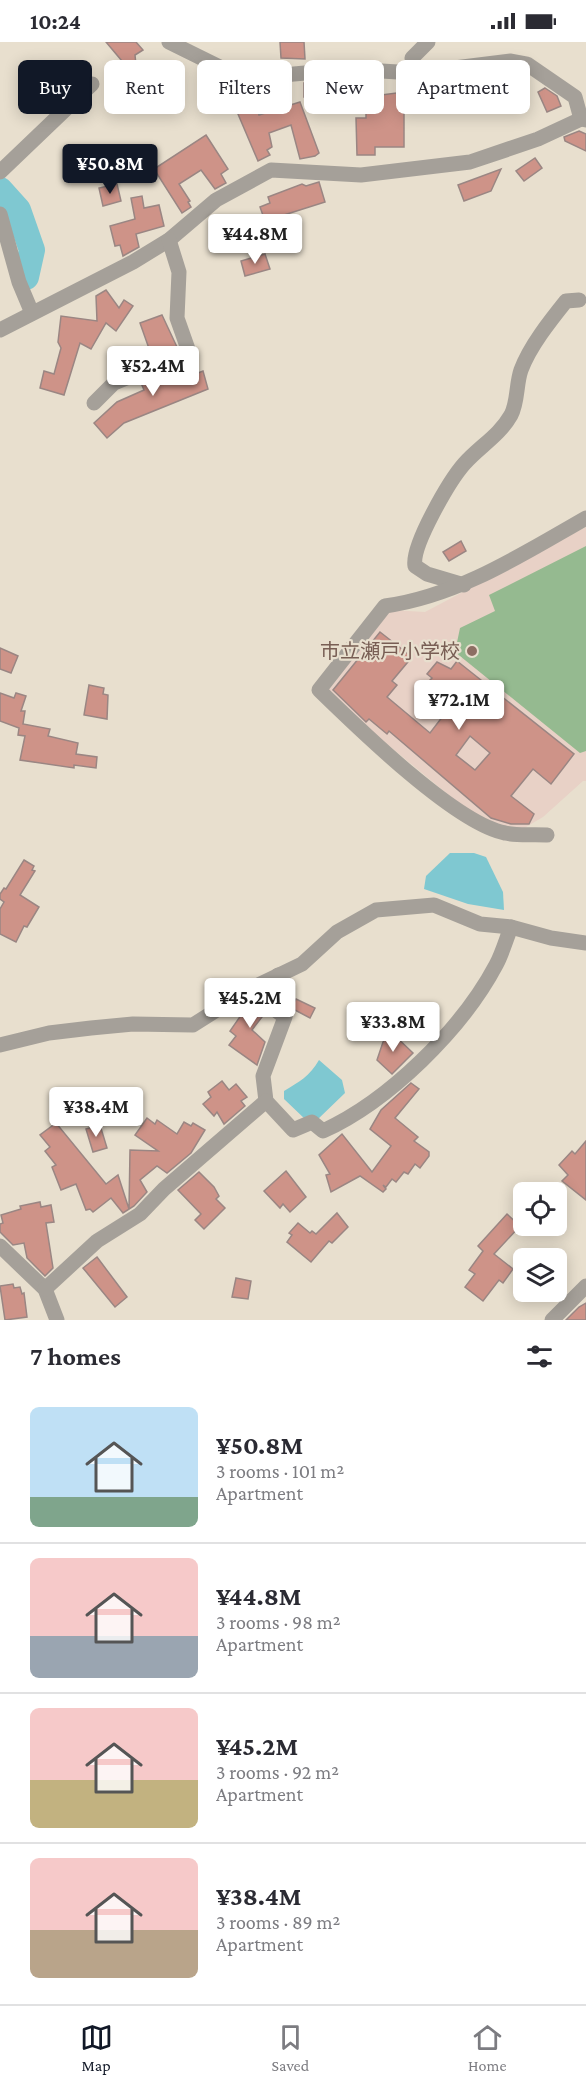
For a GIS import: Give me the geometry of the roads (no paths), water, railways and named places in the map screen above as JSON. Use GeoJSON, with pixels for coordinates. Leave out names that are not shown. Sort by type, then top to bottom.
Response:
{"type":"FeatureCollection","features":[{"type":"Feature","properties":{"kind":"street"},"geometry":{"type":"LineString","coordinates":[[170,42],[250,82],[261,77],[350,69],[396,72]]}},
{"type":"Feature","properties":{"kind":"street"},"geometry":{"type":"LineString","coordinates":[[412,60],[428,42]]}},
{"type":"Feature","properties":{"kind":"street"},"geometry":{"type":"LineString","coordinates":[[0,330],[133,262],[169,240],[216,201],[271,170],[361,175],[470,162],[538,139],[584,120],[575,97],[530,66]]}},
{"type":"Feature","properties":{"kind":"street"},"geometry":{"type":"LineString","coordinates":[[1,171],[61,114]]}},
{"type":"Feature","properties":{"kind":"street"},"geometry":{"type":"LineString","coordinates":[[0,214],[19,282],[32,313]]}},
{"type":"Feature","properties":{"kind":"street"},"geometry":{"type":"LineString","coordinates":[[94,403],[114,383],[189,352],[177,318],[179,272],[169,240]]}},
{"type":"Feature","properties":{"kind":"street"},"geometry":{"type":"LineString","coordinates":[[464,585],[427,574],[415,566],[413,557],[422,535],[463,465],[499,434],[513,412],[521,369],[537,342],[566,301],[579,300]]}},
{"type":"Feature","properties":{"kind":"street"},"geometry":{"type":"LineString","coordinates":[[547,835],[504,833],[475,822],[444,800],[369,738],[319,690],[385,606],[416,602],[464,585],[586,518]]}},
{"type":"Feature","properties":{"kind":"street"},"geometry":{"type":"LineString","coordinates":[[0,1045],[49,1033],[80,1029],[133,1024],[193,1024],[248,990],[302,964],[338,932],[376,910],[434,905],[480,924],[511,927],[551,938],[586,943]]}},
{"type":"Feature","properties":{"kind":"street"},"geometry":{"type":"LineString","coordinates":[[278,975],[283,989],[274,1009],[285,1017],[263,1076],[267,1101],[293,1130],[312,1122],[323,1131],[366,1108],[456,1025],[496,965],[511,927]]}},
{"type":"Feature","properties":{"kind":"street"},"geometry":{"type":"LineString","coordinates":[[45,1289],[97,1241],[140,1214],[181,1174],[267,1101]]}},
{"type":"Feature","properties":{"kind":"street"},"geometry":{"type":"LineString","coordinates":[[0,1246],[45,1289],[57,1320]]}},
{"type":"Feature","properties":{"kind":"street"},"geometry":{"type":"LineString","coordinates":[[552,1320],[586,1286]]}},
{"type":"Feature","properties":{"kind":"water"},"geometry":{"type":"Polygon","coordinates":[[[450,853],[474,853],[486,857],[503,892],[504,910],[468,904],[424,889],[426,876],[450,853]]]}},
{"type":"Feature","properties":{"kind":"water"},"geometry":{"type":"Polygon","coordinates":[[[319,1060],[342,1080],[345,1093],[317,1120],[306,1120],[284,1099],[284,1091],[308,1074],[319,1060]]]}},
{"type":"Feature","properties":{"kind":"waterway"},"geometry":{"type":"LineString","coordinates":[[0,190],[18,210],[32,250],[26,277]]}},
{"type":"Feature","properties":{"kind":"place","name":"市立瀬戸小学校"},"geometry":{"type":"Point","coordinates":[472,651]}}]}
